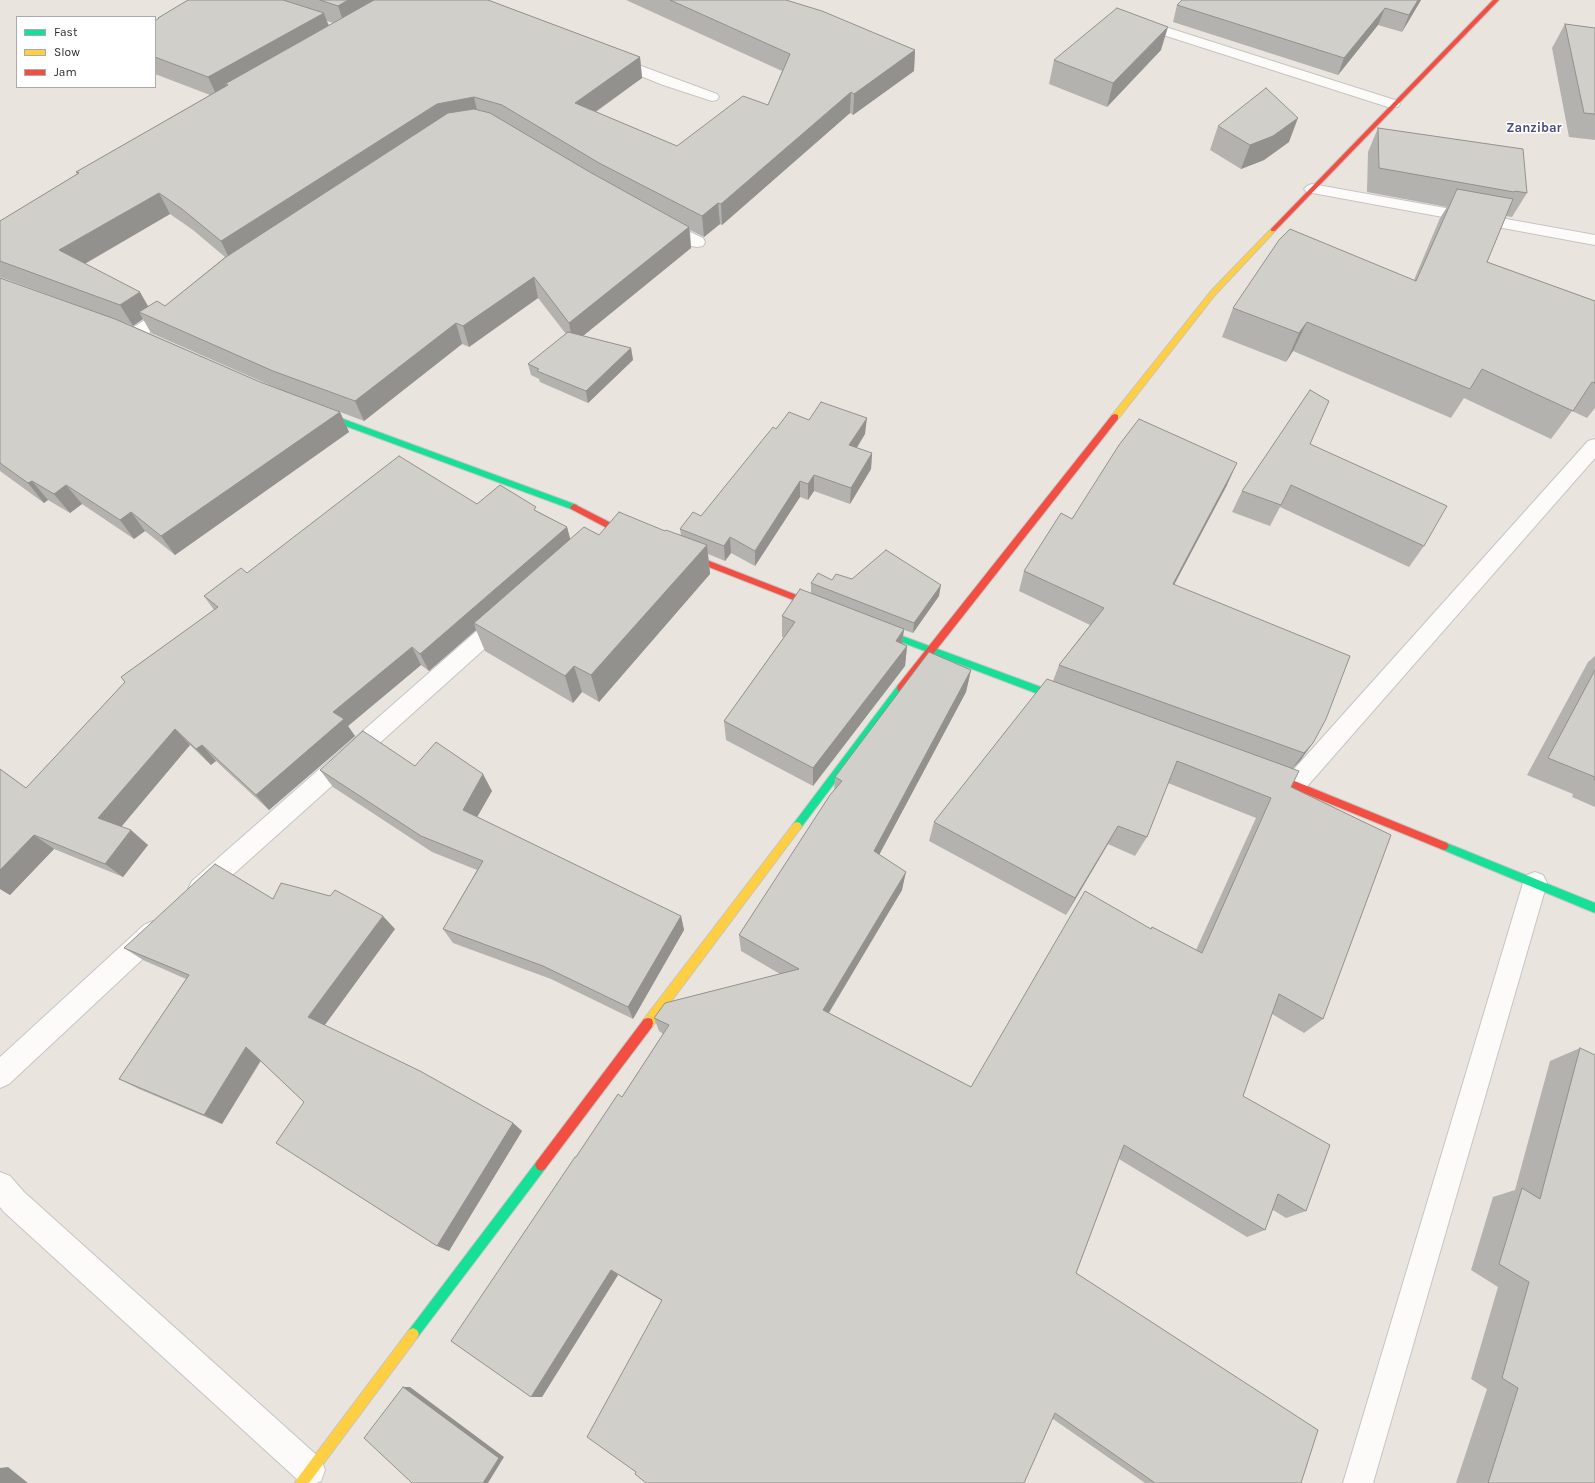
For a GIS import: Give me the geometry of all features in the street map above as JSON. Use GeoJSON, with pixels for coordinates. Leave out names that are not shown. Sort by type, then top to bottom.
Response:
{"type":"FeatureCollection","features":[{"type":"Feature","properties":{"kind":"street"},"geometry":{"type":"LineString","coordinates":[[0,1186],[20,1208],[305,1477],[930,650],[1213,293],[1393,104],[1496,0]]}},
{"type":"Feature","properties":{"kind":"street"},"geometry":{"type":"LineString","coordinates":[[1122,17],[1393,104]]}},
{"type":"Feature","properties":{"kind":"street"},"geometry":{"type":"LineString","coordinates":[[603,56],[668,82],[712,97]]}},
{"type":"Feature","properties":{"kind":"street"},"geometry":{"type":"LineString","coordinates":[[1312,189],[1595,240]]}},
{"type":"Feature","properties":{"kind":"street"},"geometry":{"type":"LineString","coordinates":[[650,217],[696,242]]}},
{"type":"Feature","properties":{"kind":"street"},"geometry":{"type":"LineString","coordinates":[[135,335],[189,300]]}},
{"type":"Feature","properties":{"kind":"street"},"geometry":{"type":"LineString","coordinates":[[306,408],[571,506],[610,526],[647,540]]}},
{"type":"Feature","properties":{"kind":"street"},"geometry":{"type":"LineString","coordinates":[[1295,784],[1595,446]]}},
{"type":"Feature","properties":{"kind":"street"},"geometry":{"type":"LineString","coordinates":[[592,542],[610,526]]}},
{"type":"Feature","properties":{"kind":"street"},"geometry":{"type":"LineString","coordinates":[[670,549],[833,612]]}},
{"type":"Feature","properties":{"kind":"street"},"geometry":{"type":"LineString","coordinates":[[187,901],[521,605]]}},
{"type":"Feature","properties":{"kind":"street"},"geometry":{"type":"LineString","coordinates":[[863,624],[1071,702]]}},
{"type":"Feature","properties":{"kind":"street"},"geometry":{"type":"LineString","coordinates":[[1257,770],[1295,784],[1595,908]]}},
{"type":"Feature","properties":{"kind":"street"},"geometry":{"type":"LineString","coordinates":[[1358,1483],[1535,883]]}},
{"type":"Feature","properties":{"kind":"street"},"geometry":{"type":"LineString","coordinates":[[0,1075],[170,917]]}},
{"type":"Feature","properties":{"kind":"building"},"geometry":{"type":"Polygon","coordinates":[[[188,0],[283,0],[324,13],[208,77],[156,57],[156,20],[188,0]]]}},
{"type":"Feature","properties":{"kind":"building"},"geometry":{"type":"Polygon","coordinates":[[[320,0],[348,0],[338,6],[320,0]]]}},
{"type":"Feature","properties":{"kind":"building"},"geometry":{"type":"Polygon","coordinates":[[[374,0],[488,0],[640,57],[575,103],[677,146],[743,96],[768,105],[790,54],[670,0],[786,0],[822,11],[915,50],[854,94],[851,92],[721,204],[718,203],[702,216],[599,163],[502,105],[474,97],[437,104],[221,241],[182,209],[159,193],[59,250],[140,292],[120,305],[0,261],[0,221],[79,173],[76,172],[228,85],[225,84],[374,0]]]}},
{"type":"Feature","properties":{"kind":"building"},"geometry":{"type":"Polygon","coordinates":[[[1182,0],[1418,0],[1409,15],[1385,8],[1344,58],[1177,5],[1182,0]]]}},
{"type":"Feature","properties":{"kind":"building"},"geometry":{"type":"Polygon","coordinates":[[[1117,8],[1168,27],[1113,83],[1054,60],[1117,8]]]}},
{"type":"Feature","properties":{"kind":"building"},"geometry":{"type":"Polygon","coordinates":[[[1565,24],[1595,28],[1595,114],[1584,113],[1565,24]]]}},
{"type":"Feature","properties":{"kind":"building"},"geometry":{"type":"Polygon","coordinates":[[[1266,88],[1298,118],[1273,136],[1250,145],[1218,126],[1266,88]]]}},
{"type":"Feature","properties":{"kind":"building"},"geometry":{"type":"Polygon","coordinates":[[[474,109],[490,113],[588,171],[689,227],[569,323],[534,277],[463,326],[456,323],[355,401],[273,371],[139,312],[157,301],[165,306],[226,257],[448,113],[474,109]]]}},
{"type":"Feature","properties":{"kind":"building"},"geometry":{"type":"Polygon","coordinates":[[[1378,128],[1523,149],[1527,193],[1379,168],[1378,128]]]}},
{"type":"Feature","properties":{"kind":"building"},"geometry":{"type":"Polygon","coordinates":[[[1457,189],[1513,199],[1487,262],[1595,301],[1595,383],[1592,382],[1573,411],[1482,369],[1470,389],[1307,322],[1299,333],[1233,308],[1279,240],[1290,229],[1416,281],[1457,189]]]}},
{"type":"Feature","properties":{"kind":"building"},"geometry":{"type":"Polygon","coordinates":[[[0,278],[115,319],[260,382],[340,412],[161,536],[131,512],[120,520],[66,485],[54,494],[32,481],[28,483],[0,463],[0,278]]]}},
{"type":"Feature","properties":{"kind":"building"},"geometry":{"type":"Polygon","coordinates":[[[568,332],[631,348],[586,391],[537,371],[539,369],[528,364],[568,332]]]}},
{"type":"Feature","properties":{"kind":"building"},"geometry":{"type":"Polygon","coordinates":[[[1310,390],[1329,401],[1310,444],[1447,506],[1424,546],[1291,485],[1281,505],[1242,491],[1310,390]]]}},
{"type":"Feature","properties":{"kind":"building"},"geometry":{"type":"Polygon","coordinates":[[[821,402],[867,418],[849,445],[872,453],[851,488],[814,475],[808,484],[800,481],[755,551],[730,537],[724,546],[680,529],[693,512],[701,516],[773,427],[776,429],[789,412],[809,420],[821,402]]]}},
{"type":"Feature","properties":{"kind":"building"},"geometry":{"type":"Polygon","coordinates":[[[1139,419],[1237,463],[1173,584],[1350,656],[1326,719],[1313,743],[1304,753],[1059,665],[1104,608],[1024,571],[1061,513],[1072,519],[1119,445],[1139,419]]]}},
{"type":"Feature","properties":{"kind":"building"},"geometry":{"type":"Polygon","coordinates":[[[399,456],[477,504],[500,485],[536,507],[534,510],[567,527],[420,654],[412,647],[333,712],[344,719],[256,795],[202,745],[196,749],[175,729],[98,818],[131,830],[105,864],[34,835],[0,870],[0,769],[26,788],[125,682],[121,677],[218,607],[204,596],[241,568],[247,573],[399,456]]]}},
{"type":"Feature","properties":{"kind":"building"},"geometry":{"type":"Polygon","coordinates":[[[619,512],[665,531],[666,530],[707,545],[591,675],[574,666],[565,676],[474,623],[584,527],[599,535],[619,512]]]}},
{"type":"Feature","properties":{"kind":"building"},"geometry":{"type":"Polygon","coordinates":[[[886,550],[941,585],[914,623],[811,583],[818,573],[832,580],[836,574],[852,579],[886,550]]]}},
{"type":"Feature","properties":{"kind":"building"},"geometry":{"type":"Polygon","coordinates":[[[800,589],[904,629],[896,641],[907,646],[813,768],[724,721],[795,622],[782,616],[800,589]]]}},
{"type":"Feature","properties":{"kind":"building"},"geometry":{"type":"Polygon","coordinates":[[[929,652],[971,670],[874,851],[906,872],[823,1010],[971,1087],[1085,891],[1151,929],[1152,927],[1202,953],[1271,798],[1177,761],[1147,837],[1118,826],[1075,898],[934,822],[1047,679],[1299,771],[1291,787],[1391,835],[1323,1019],[1279,994],[1243,1096],[1330,1145],[1306,1211],[1278,1194],[1265,1230],[1124,1145],[1076,1273],[1318,1430],[1301,1483],[1155,1483],[1055,1413],[1024,1483],[646,1483],[635,1474],[636,1472],[587,1437],[662,1300],[611,1270],[531,1397],[451,1341],[618,1094],[622,1097],[669,1025],[654,1018],[665,1003],[799,969],[739,935],[830,795],[842,781],[835,777],[929,652]]]}},
{"type":"Feature","properties":{"kind":"building"},"geometry":{"type":"Polygon","coordinates":[[[1595,670],[1595,777],[1548,758],[1595,670]]]}},
{"type":"Feature","properties":{"kind":"building"},"geometry":{"type":"Polygon","coordinates":[[[363,731],[415,766],[436,742],[483,774],[463,810],[681,916],[628,1007],[543,966],[443,929],[483,861],[421,836],[320,770],[363,731]]]}},
{"type":"Feature","properties":{"kind":"building"},"geometry":{"type":"Polygon","coordinates":[[[215,864],[273,899],[281,883],[330,896],[335,890],[383,916],[308,1017],[420,1071],[513,1123],[437,1246],[276,1143],[304,1102],[246,1047],[204,1115],[119,1079],[189,975],[124,948],[215,864]]]}},
{"type":"Feature","properties":{"kind":"building"},"geometry":{"type":"Polygon","coordinates":[[[1580,1048],[1595,1055],[1595,1483],[1488,1483],[1518,1388],[1502,1378],[1529,1282],[1499,1264],[1522,1188],[1540,1199],[1580,1048]]]}},
{"type":"Feature","properties":{"kind":"building"},"geometry":{"type":"Polygon","coordinates":[[[403,1387],[499,1458],[483,1483],[412,1483],[364,1438],[403,1387]]]}},
{"type":"Feature","properties":{"kind":"traffic: fast"},"geometry":{"type":"LineString","coordinates":[[316,412],[574,507]]}},
{"type":"Feature","properties":{"kind":"traffic: fast"},"geometry":{"type":"LineString","coordinates":[[875,629],[1065,700]]}},
{"type":"Feature","properties":{"kind":"traffic: fast"},"geometry":{"type":"LineString","coordinates":[[797,826],[901,688]]}},
{"type":"Feature","properties":{"kind":"traffic: fast"},"geometry":{"type":"LineString","coordinates":[[1444,846],[1595,908]]}},
{"type":"Feature","properties":{"kind":"traffic: fast"},"geometry":{"type":"LineString","coordinates":[[413,1334],[541,1165]]}},
{"type":"Feature","properties":{"kind":"traffic: slow"},"geometry":{"type":"LineString","coordinates":[[1115,417],[1213,293],[1273,230]]}},
{"type":"Feature","properties":{"kind":"traffic: slow"},"geometry":{"type":"LineString","coordinates":[[648,1023],[797,826]]}},
{"type":"Feature","properties":{"kind":"traffic: slow"},"geometry":{"type":"LineString","coordinates":[[301,1483],[413,1334]]}},
{"type":"Feature","properties":{"kind":"traffic: jam"},"geometry":{"type":"LineString","coordinates":[[1273,230],[1496,0]]}},
{"type":"Feature","properties":{"kind":"traffic: jam"},"geometry":{"type":"LineString","coordinates":[[901,688],[1115,417]]}},
{"type":"Feature","properties":{"kind":"traffic: jam"},"geometry":{"type":"LineString","coordinates":[[574,507],[610,526],[636,536]]}},
{"type":"Feature","properties":{"kind":"traffic: jam"},"geometry":{"type":"LineString","coordinates":[[681,553],[822,608]]}},
{"type":"Feature","properties":{"kind":"traffic: jam"},"geometry":{"type":"LineString","coordinates":[[1265,773],[1444,846]]}},
{"type":"Feature","properties":{"kind":"traffic: jam"},"geometry":{"type":"LineString","coordinates":[[541,1165],[648,1023]]}},
{"type":"Feature","properties":{"kind":"district","name":"Zanzibar"},"geometry":{"type":"Point","coordinates":[1534,128]}}]}
